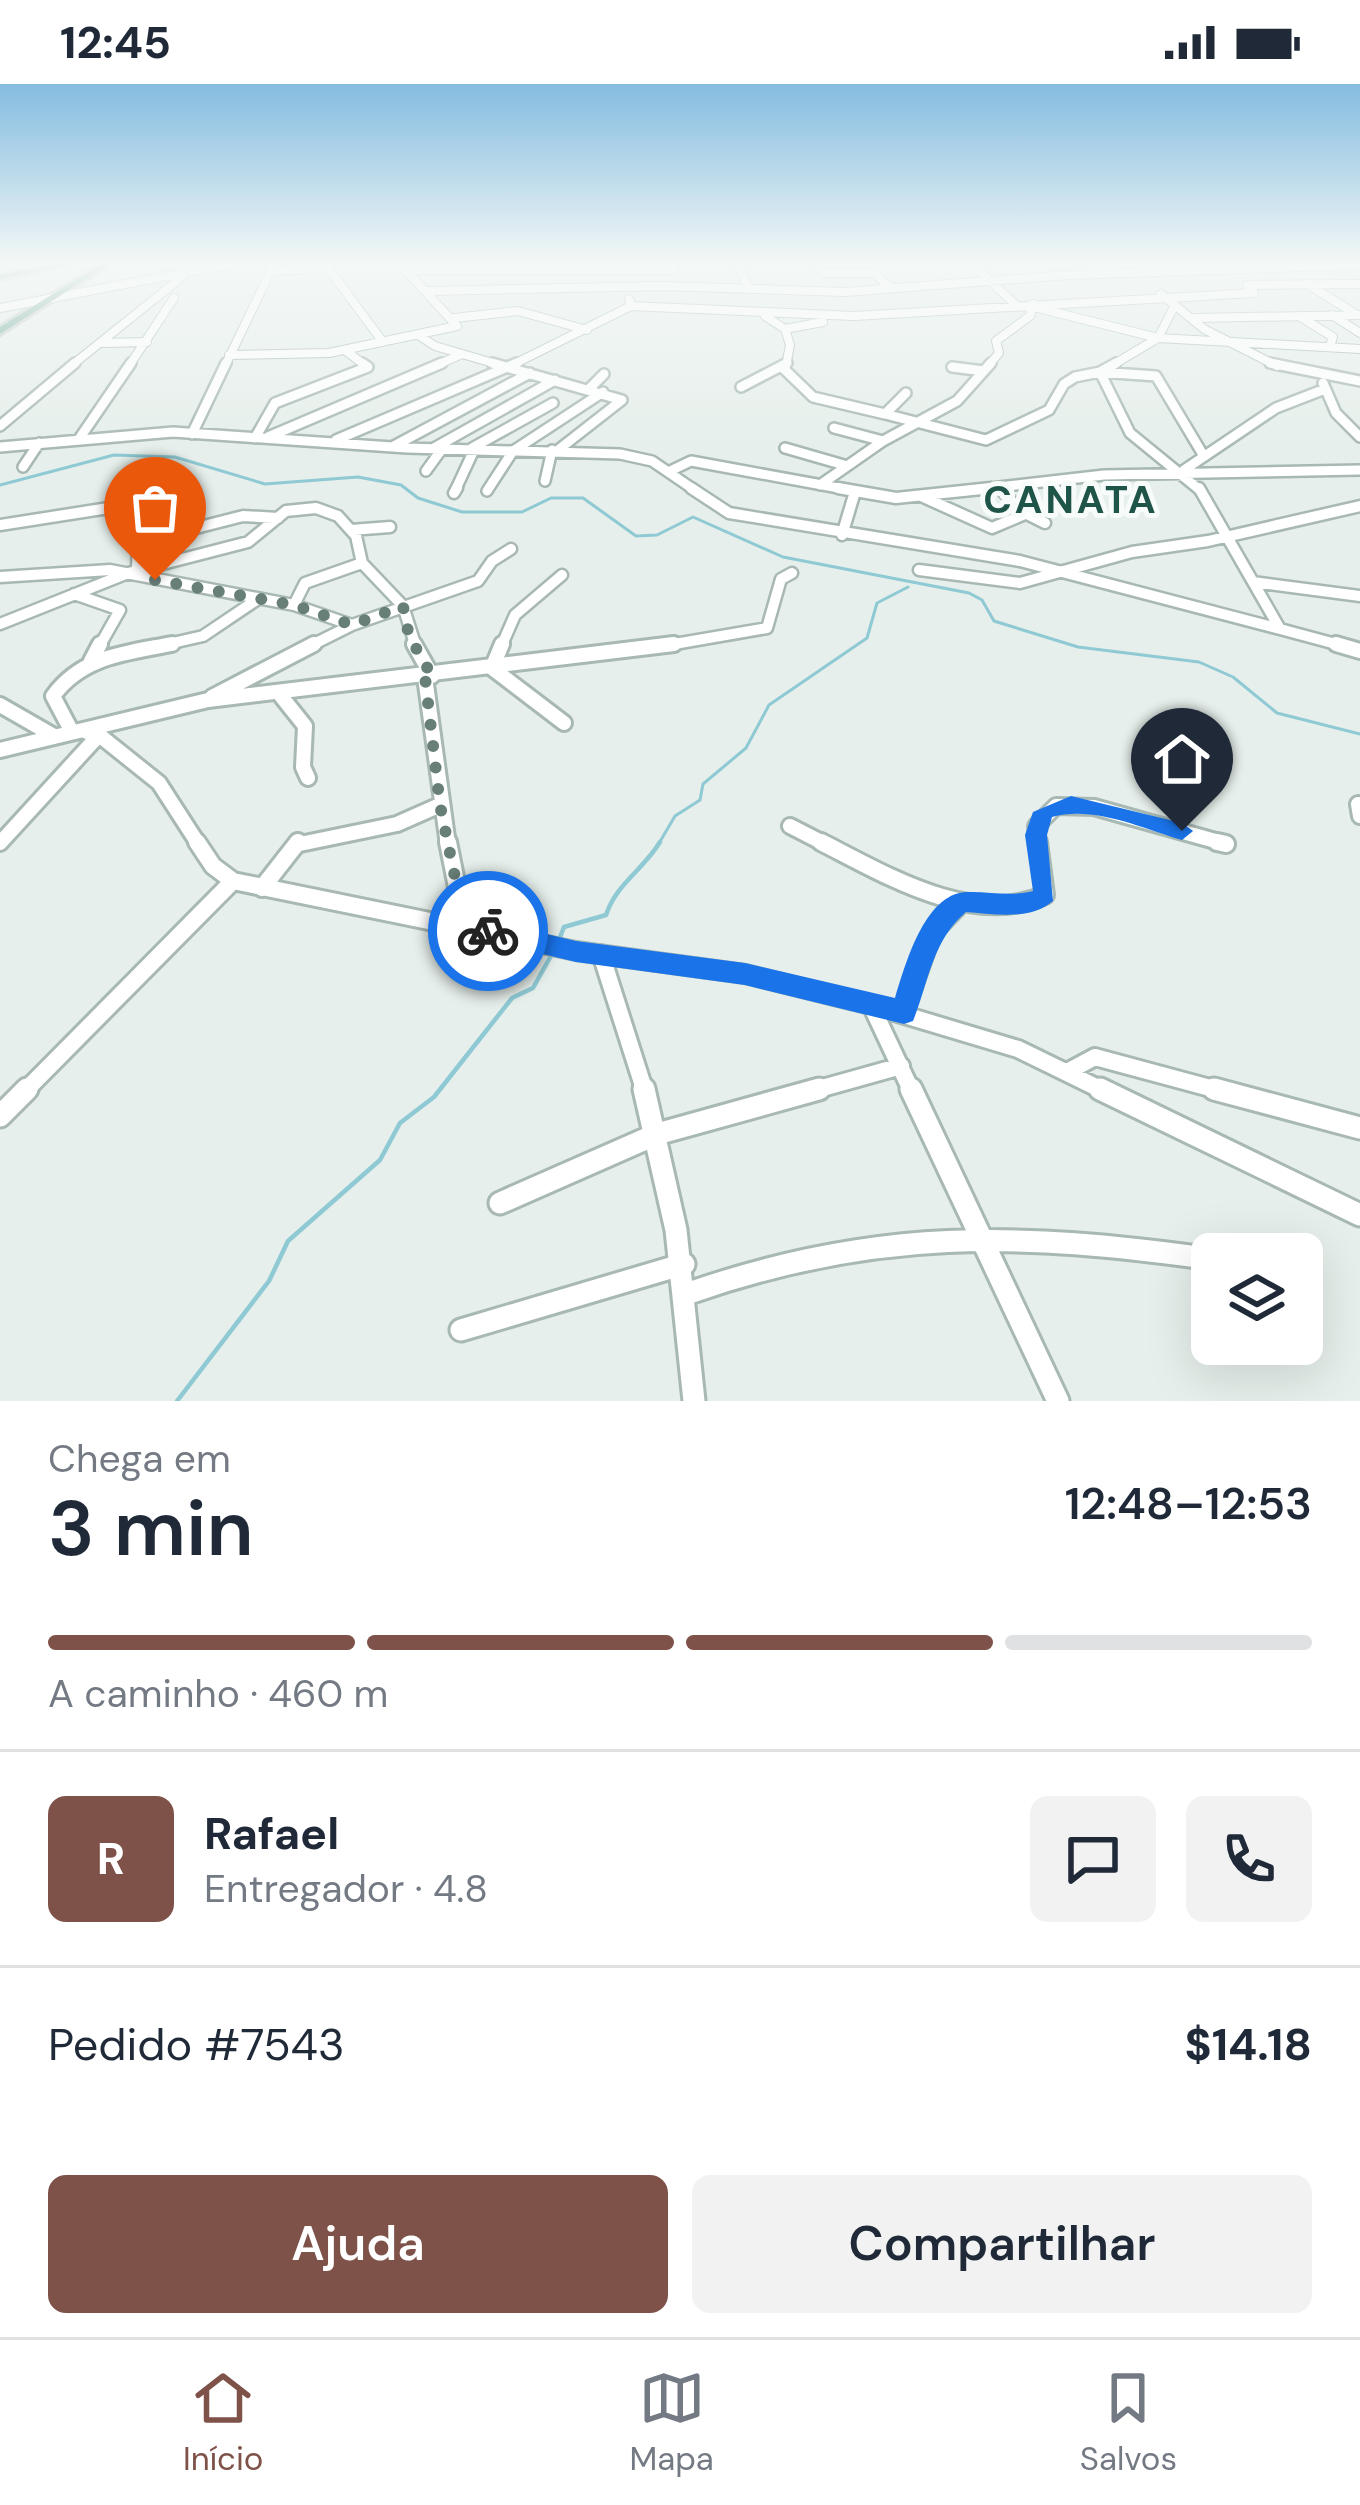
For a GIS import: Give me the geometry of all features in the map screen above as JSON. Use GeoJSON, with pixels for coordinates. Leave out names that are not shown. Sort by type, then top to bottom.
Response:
{"type":"FeatureCollection","features":[{"type":"Feature","properties":{"kind":"street"},"geometry":{"type":"LineString","coordinates":[[0,426],[121,325]]}},
{"type":"Feature","properties":{"kind":"street"},"geometry":{"type":"LineString","coordinates":[[63,457],[157,325]]}},
{"type":"Feature","properties":{"kind":"street"},"geometry":{"type":"LineString","coordinates":[[192,434],[244,325]]}},
{"type":"Feature","properties":{"kind":"street"},"geometry":{"type":"LineString","coordinates":[[371,325],[383,342]]}},
{"type":"Feature","properties":{"kind":"street"},"geometry":{"type":"LineString","coordinates":[[229,355],[346,350],[454,325]]}},
{"type":"Feature","properties":{"kind":"street"},"geometry":{"type":"LineString","coordinates":[[574,325],[587,330]]}},
{"type":"Feature","properties":{"kind":"street"},"geometry":{"type":"LineString","coordinates":[[328,458],[335,442],[595,325]]}},
{"type":"Feature","properties":{"kind":"street"},"geometry":{"type":"LineString","coordinates":[[780,325],[790,345],[783,368],[790,381],[813,396],[916,425],[992,439],[1049,410],[1069,381],[1100,372],[1158,338],[1164,325]]}},
{"type":"Feature","properties":{"kind":"street"},"geometry":{"type":"LineString","coordinates":[[785,329],[804,325]]}},
{"type":"Feature","properties":{"kind":"street"},"geometry":{"type":"LineString","coordinates":[[820,485],[844,465],[966,394],[999,353],[996,341],[1017,325]]}},
{"type":"Feature","properties":{"kind":"street"},"geometry":{"type":"LineString","coordinates":[[1110,325],[1158,338],[1360,349]]}},
{"type":"Feature","properties":{"kind":"street"},"geometry":{"type":"LineString","coordinates":[[1204,325],[1219,339],[1324,384],[1336,412],[1360,437]]}},
{"type":"Feature","properties":{"kind":"street"},"geometry":{"type":"LineString","coordinates":[[1314,325],[1333,338],[1330,346]]}},
{"type":"Feature","properties":{"kind":"street"},"geometry":{"type":"LineString","coordinates":[[418,335],[462,354],[603,392],[623,404],[555,450],[545,481]]}},
{"type":"Feature","properties":{"kind":"street"},"geometry":{"type":"LineString","coordinates":[[103,343],[147,342]]}},
{"type":"Feature","properties":{"kind":"street"},"geometry":{"type":"LineString","coordinates":[[346,350],[368,367],[403,380]]}},
{"type":"Feature","properties":{"kind":"street"},"geometry":{"type":"LineString","coordinates":[[259,438],[462,354]]}},
{"type":"Feature","properties":{"kind":"street"},"geometry":{"type":"LineString","coordinates":[[259,438],[275,403],[368,367]]}},
{"type":"Feature","properties":{"kind":"street"},"geometry":{"type":"LineString","coordinates":[[952,367],[984,371]]}},
{"type":"Feature","properties":{"kind":"street"},"geometry":{"type":"LineString","coordinates":[[742,386],[783,368]]}},
{"type":"Feature","properties":{"kind":"street"},"geometry":{"type":"LineString","coordinates":[[1100,372],[1157,377],[1202,453]]}},
{"type":"Feature","properties":{"kind":"street"},"geometry":{"type":"LineString","coordinates":[[1100,372],[1130,433],[1186,472],[1232,536],[1280,629]]}},
{"type":"Feature","properties":{"kind":"street"},"geometry":{"type":"LineString","coordinates":[[392,446],[530,373]]}},
{"type":"Feature","properties":{"kind":"street"},"geometry":{"type":"LineString","coordinates":[[589,388],[604,374]]}},
{"type":"Feature","properties":{"kind":"street"},"geometry":{"type":"LineString","coordinates":[[426,471],[437,449],[555,380]]}},
{"type":"Feature","properties":{"kind":"street"},"geometry":{"type":"LineString","coordinates":[[1186,472],[1202,453],[1276,408],[1324,384],[1360,381]]}},
{"type":"Feature","properties":{"kind":"street"},"geometry":{"type":"LineString","coordinates":[[487,491],[512,451],[603,392]]}},
{"type":"Feature","properties":{"kind":"street"},"geometry":{"type":"LineString","coordinates":[[885,414],[905,393]]}},
{"type":"Feature","properties":{"kind":"street"},"geometry":{"type":"LineString","coordinates":[[454,493],[471,450],[554,403]]}},
{"type":"Feature","properties":{"kind":"street"},"geometry":{"type":"LineString","coordinates":[[1336,412],[1360,414]]}},
{"type":"Feature","properties":{"kind":"street"},"geometry":{"type":"LineString","coordinates":[[834,428],[883,441]]}},
{"type":"Feature","properties":{"kind":"street"},"geometry":{"type":"LineString","coordinates":[[0,447],[192,434],[636,457],[668,472],[729,513],[842,535],[938,544],[1070,572],[1359,650]]}},
{"type":"Feature","properties":{"kind":"street"},"geometry":{"type":"LineString","coordinates":[[23,467],[39,443]]}},
{"type":"Feature","properties":{"kind":"street"},"geometry":{"type":"LineString","coordinates":[[785,448],[844,465]]}},
{"type":"Feature","properties":{"kind":"street"},"geometry":{"type":"LineString","coordinates":[[668,472],[691,461],[854,495],[922,496],[1104,475],[1360,470]]}},
{"type":"Feature","properties":{"kind":"street"},"geometry":{"type":"LineString","coordinates":[[1001,489],[1024,514],[1045,523]]}},
{"type":"Feature","properties":{"kind":"street"},"geometry":{"type":"LineString","coordinates":[[842,535],[854,495]]}},
{"type":"Feature","properties":{"kind":"street"},"geometry":{"type":"LineString","coordinates":[[922,496],[992,528],[1024,514]]}},
{"type":"Feature","properties":{"kind":"street"},"geometry":{"type":"LineString","coordinates":[[920,570],[1012,585],[1132,552],[1232,536],[1360,506]]}},
{"type":"Feature","properties":{"kind":"street"},"geometry":{"type":"LineString","coordinates":[[0,525],[124,507],[142,510],[141,542],[132,572]]}},
{"type":"Feature","properties":{"kind":"street"},"geometry":{"type":"LineString","coordinates":[[0,623],[132,572],[248,542],[290,509],[316,508],[338,516],[359,541],[362,563],[403,606],[409,636],[429,677],[440,805],[458,892],[449,922]]}},
{"type":"Feature","properties":{"kind":"street"},"geometry":{"type":"LineString","coordinates":[[141,542],[243,516],[278,518]]}},
{"type":"Feature","properties":{"kind":"street"},"geometry":{"type":"LineString","coordinates":[[351,530],[390,527]]}},
{"type":"Feature","properties":{"kind":"street"},"geometry":{"type":"LineString","coordinates":[[208,700],[352,625],[478,580],[492,561],[511,549]]}},
{"type":"Feature","properties":{"kind":"street"},"geometry":{"type":"LineString","coordinates":[[294,605],[305,583],[362,563]]}},
{"type":"Feature","properties":{"kind":"street"},"geometry":{"type":"LineString","coordinates":[[0,577],[96,569],[132,572],[294,605],[352,625]]}},
{"type":"Feature","properties":{"kind":"street"},"geometry":{"type":"LineString","coordinates":[[0,750],[208,700],[614,655],[766,628],[781,579],[792,573]]}},
{"type":"Feature","properties":{"kind":"street"},"geometry":{"type":"LineString","coordinates":[[492,668],[515,615],[562,575]]}},
{"type":"Feature","properties":{"kind":"street"},"geometry":{"type":"LineString","coordinates":[[1252,581],[1360,596]]}},
{"type":"Feature","properties":{"kind":"street"},"geometry":{"type":"LineString","coordinates":[[73,593],[120,610],[91,661]]}},
{"type":"Feature","properties":{"kind":"street"},"geometry":{"type":"LineString","coordinates":[[258,599],[197,639],[91,661],[70,674],[53,696],[86,733],[159,783],[213,866],[233,881],[576,951],[745,974],[904,1012],[1018,1049],[1360,1215]]}},
{"type":"Feature","properties":{"kind":"street"},"geometry":{"type":"LineString","coordinates":[[492,668],[565,723]]}},
{"type":"Feature","properties":{"kind":"street"},"geometry":{"type":"LineString","coordinates":[[280,695],[304,726],[303,767],[308,778]]}},
{"type":"Feature","properties":{"kind":"street"},"geometry":{"type":"LineString","coordinates":[[0,705],[54,736]]}},
{"type":"Feature","properties":{"kind":"street"},"geometry":{"type":"LineString","coordinates":[[0,843],[86,733]]}},
{"type":"Feature","properties":{"kind":"street"},"geometry":{"type":"LineString","coordinates":[[262,888],[298,841],[397,824],[440,805]]}},
{"type":"Feature","properties":{"kind":"street"},"geometry":{"type":"LineString","coordinates":[[790,826],[879,872],[962,902],[1008,905],[1037,902],[1045,895],[1036,826],[1043,812],[1055,806],[1094,807],[1226,844]]}},
{"type":"Feature","properties":{"kind":"street"},"geometry":{"type":"LineString","coordinates":[[0,1116],[233,881]]}},
{"type":"Feature","properties":{"kind":"street"},"geometry":{"type":"LineString","coordinates":[[904,1012],[932,933],[962,902]]}},
{"type":"Feature","properties":{"kind":"street"},"geometry":{"type":"LineString","coordinates":[[601,954],[637,1050],[685,1264],[694,1401]]}},
{"type":"Feature","properties":{"kind":"street"},"geometry":{"type":"LineString","coordinates":[[871,1005],[1058,1401]]}},
{"type":"Feature","properties":{"kind":"street"},"geometry":{"type":"LineString","coordinates":[[1066,1072],[1095,1057],[1360,1128]]}},
{"type":"Feature","properties":{"kind":"street"},"geometry":{"type":"LineString","coordinates":[[500,1203],[657,1134],[901,1066]]}},
{"type":"Feature","properties":{"kind":"street"},"geometry":{"type":"LineString","coordinates":[[689,1292],[817,1254],[981,1238],[1121,1245],[1191,1256]]}},
{"type":"Feature","properties":{"kind":"street"},"geometry":{"type":"LineString","coordinates":[[461,1330],[685,1264]]}},
{"type":"Feature","properties":{"kind":"waterway"},"geometry":{"type":"LineString","coordinates":[[0,485],[114,455],[175,457],[265,484],[358,477],[401,485],[418,498],[462,512],[522,512],[551,498],[583,498],[636,536],[657,535],[693,517],[783,557],[969,593],[982,600],[994,621],[1078,647],[1199,662],[1233,677],[1277,713],[1360,734]]}},
{"type":"Feature","properties":{"kind":"waterway"},"geometry":{"type":"LineString","coordinates":[[659,844],[675,816],[700,800],[703,784],[746,748],[769,705],[867,638],[877,603],[908,587]]}},
{"type":"Feature","properties":{"kind":"waterway"},"geometry":{"type":"LineString","coordinates":[[559,940],[564,927],[606,915],[616,894],[659,844]]}},
{"type":"Feature","properties":{"kind":"waterway"},"geometry":{"type":"LineString","coordinates":[[177,1401],[269,1281],[288,1241],[380,1160],[400,1123],[434,1097],[512,998],[533,988],[552,954]]}},
{"type":"Feature","properties":{"kind":"way so far"},"geometry":{"type":"LineString","coordinates":[[155,580],[294,605],[352,625],[403,606],[409,636],[432,676],[425,677],[440,805],[458,892],[449,922],[488,931]]}},
{"type":"Feature","properties":{"kind":"district","name":"CANATA"},"geometry":{"type":"Point","coordinates":[1071,499]}},
{"type":"Feature","properties":{"kind":"route"},"geometry":{"type":"LineString","coordinates":[[488,931],[576,951],[745,974],[904,1012],[920,959],[942,918],[962,902],[1008,905],[1037,902],[1045,895],[1036,835],[1043,812],[1071,804],[1094,807],[1182,831]]}}]}
